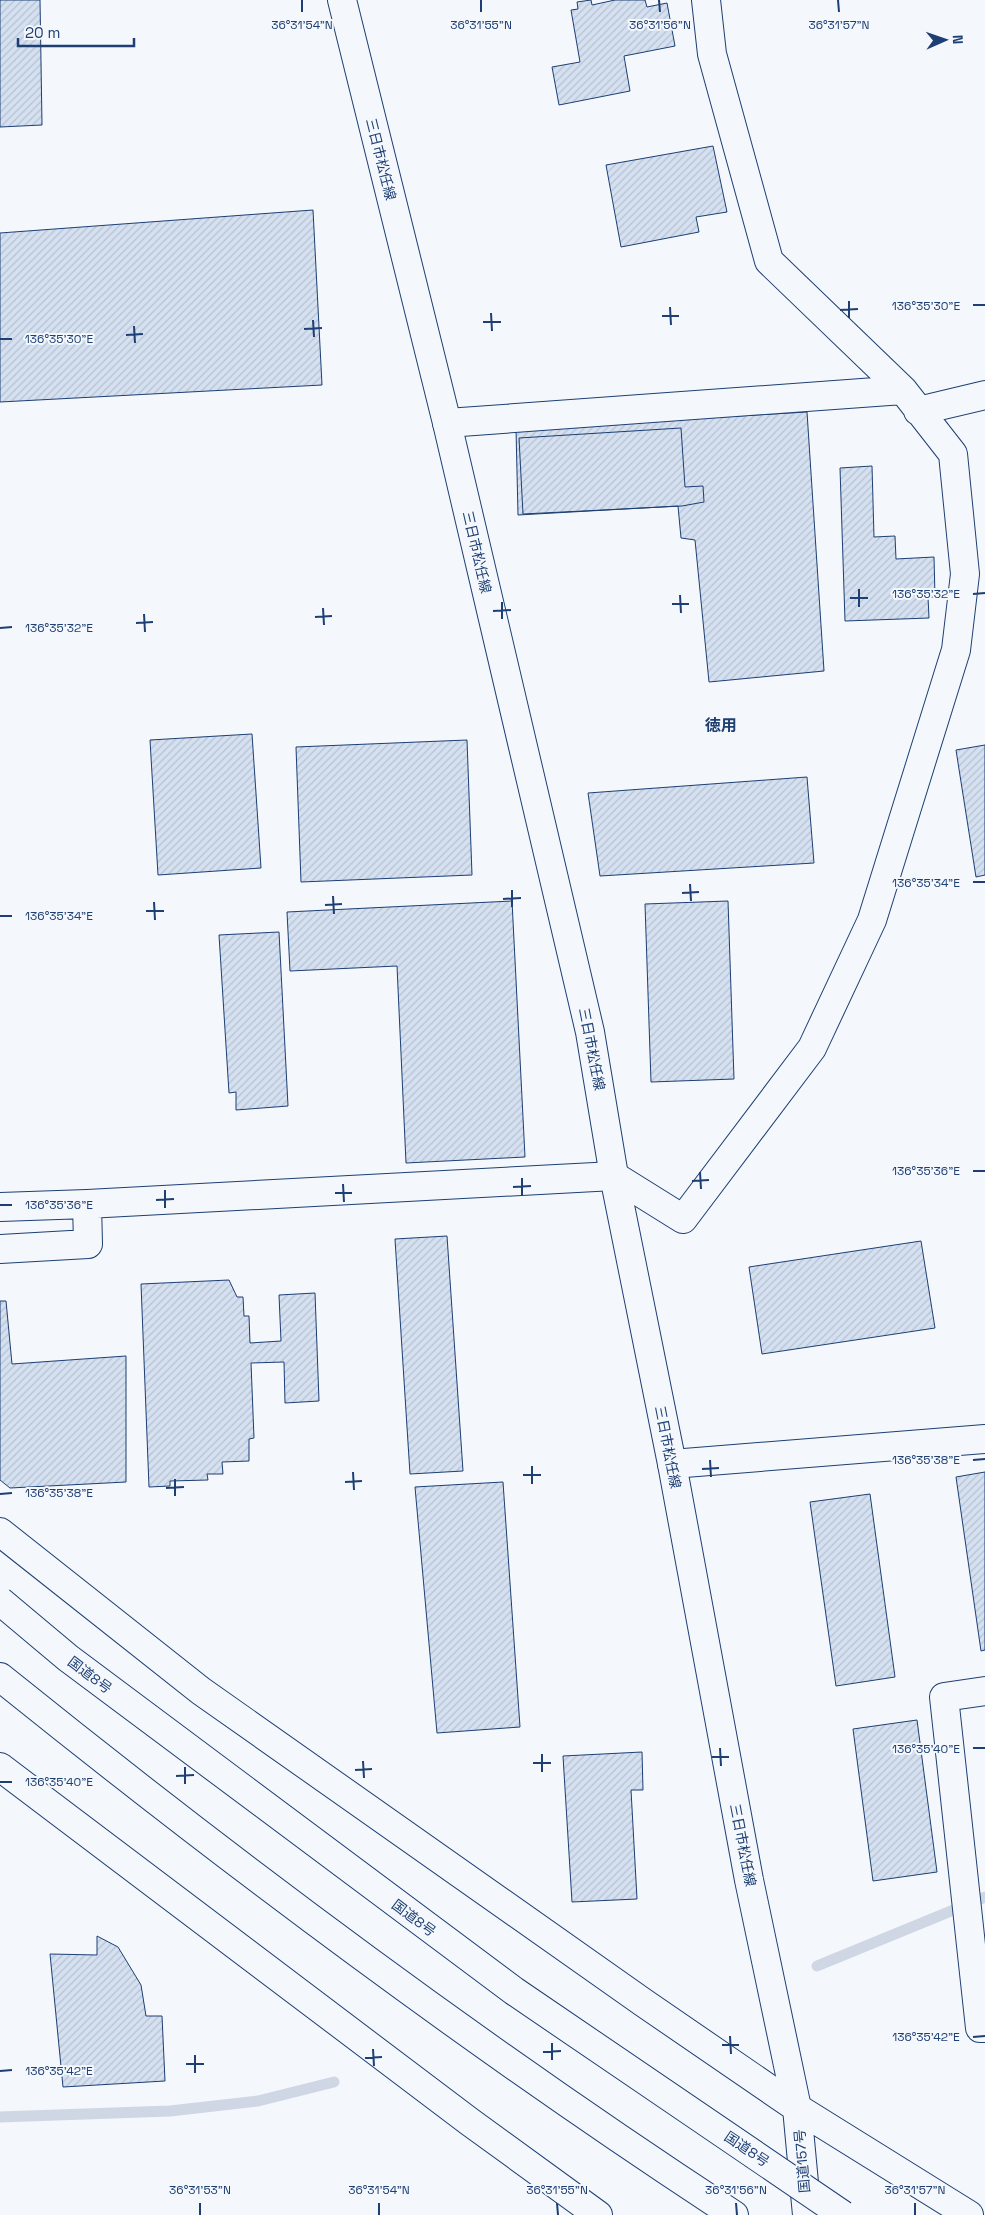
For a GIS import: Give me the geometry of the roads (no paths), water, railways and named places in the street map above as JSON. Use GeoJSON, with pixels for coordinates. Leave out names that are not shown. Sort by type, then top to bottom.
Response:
{"type":"FeatureCollection","features":[{"type":"Feature","properties":{"kind":"main road","name":"三日市松任線"},"geometry":{"type":"LineString","coordinates":[[342,0],[447,423],[590,1032],[614,1176],[672,1464],[749,1880],[797,2108]]}},
{"type":"Feature","properties":{"kind":"main road"},"geometry":{"type":"LineString","coordinates":[[0,1207],[614,1176],[683,1219],[812,1048],[872,920],[956,650],[965,574],[953,454],[911,401],[769,261],[712,54],[706,0]]}},
{"type":"Feature","properties":{"kind":"main road"},"geometry":{"type":"LineString","coordinates":[[447,423],[911,401],[985,395]]}},
{"type":"Feature","properties":{"kind":"main road"},"geometry":{"type":"LineString","coordinates":[[0,1249],[88,1244],[87,1204]]}},
{"type":"Feature","properties":{"kind":"main road"},"geometry":{"type":"LineString","coordinates":[[672,1464],[985,1439]]}},
{"type":"Feature","properties":{"kind":"main road"},"geometry":{"type":"LineString","coordinates":[[0,1532],[201,1691],[797,2108],[969,2215]]}},
{"type":"Feature","properties":{"kind":"main road","name":"国道8号"},"geometry":{"type":"LineString","coordinates":[[0,1601],[68,1658],[514,1992],[844,2215]]}},
{"type":"Feature","properties":{"kind":"main road"},"geometry":{"type":"LineString","coordinates":[[0,1677],[213,1845],[470,2034],[623,2142],[734,2215]]}},
{"type":"Feature","properties":{"kind":"main road"},"geometry":{"type":"LineString","coordinates":[[985,1691],[944,1697],[980,2028],[985,2028]]}},
{"type":"Feature","properties":{"kind":"main road"},"geometry":{"type":"LineString","coordinates":[[0,1767],[470,2122],[598,2215]]}},
{"type":"Feature","properties":{"kind":"main road","name":"国道157号"},"geometry":{"type":"LineString","coordinates":[[797,2108],[807,2215]]}},
{"type":"Feature","properties":{"kind":"waterway"},"geometry":{"type":"LineString","coordinates":[[817,1966],[985,1897]]}},
{"type":"Feature","properties":{"kind":"waterway"},"geometry":{"type":"LineString","coordinates":[[0,2117],[170,2111],[258,2101],[334,2082]]}},
{"type":"Feature","properties":{"kind":"district","name":"徳用"},"geometry":{"type":"Point","coordinates":[721,725]}}]}
